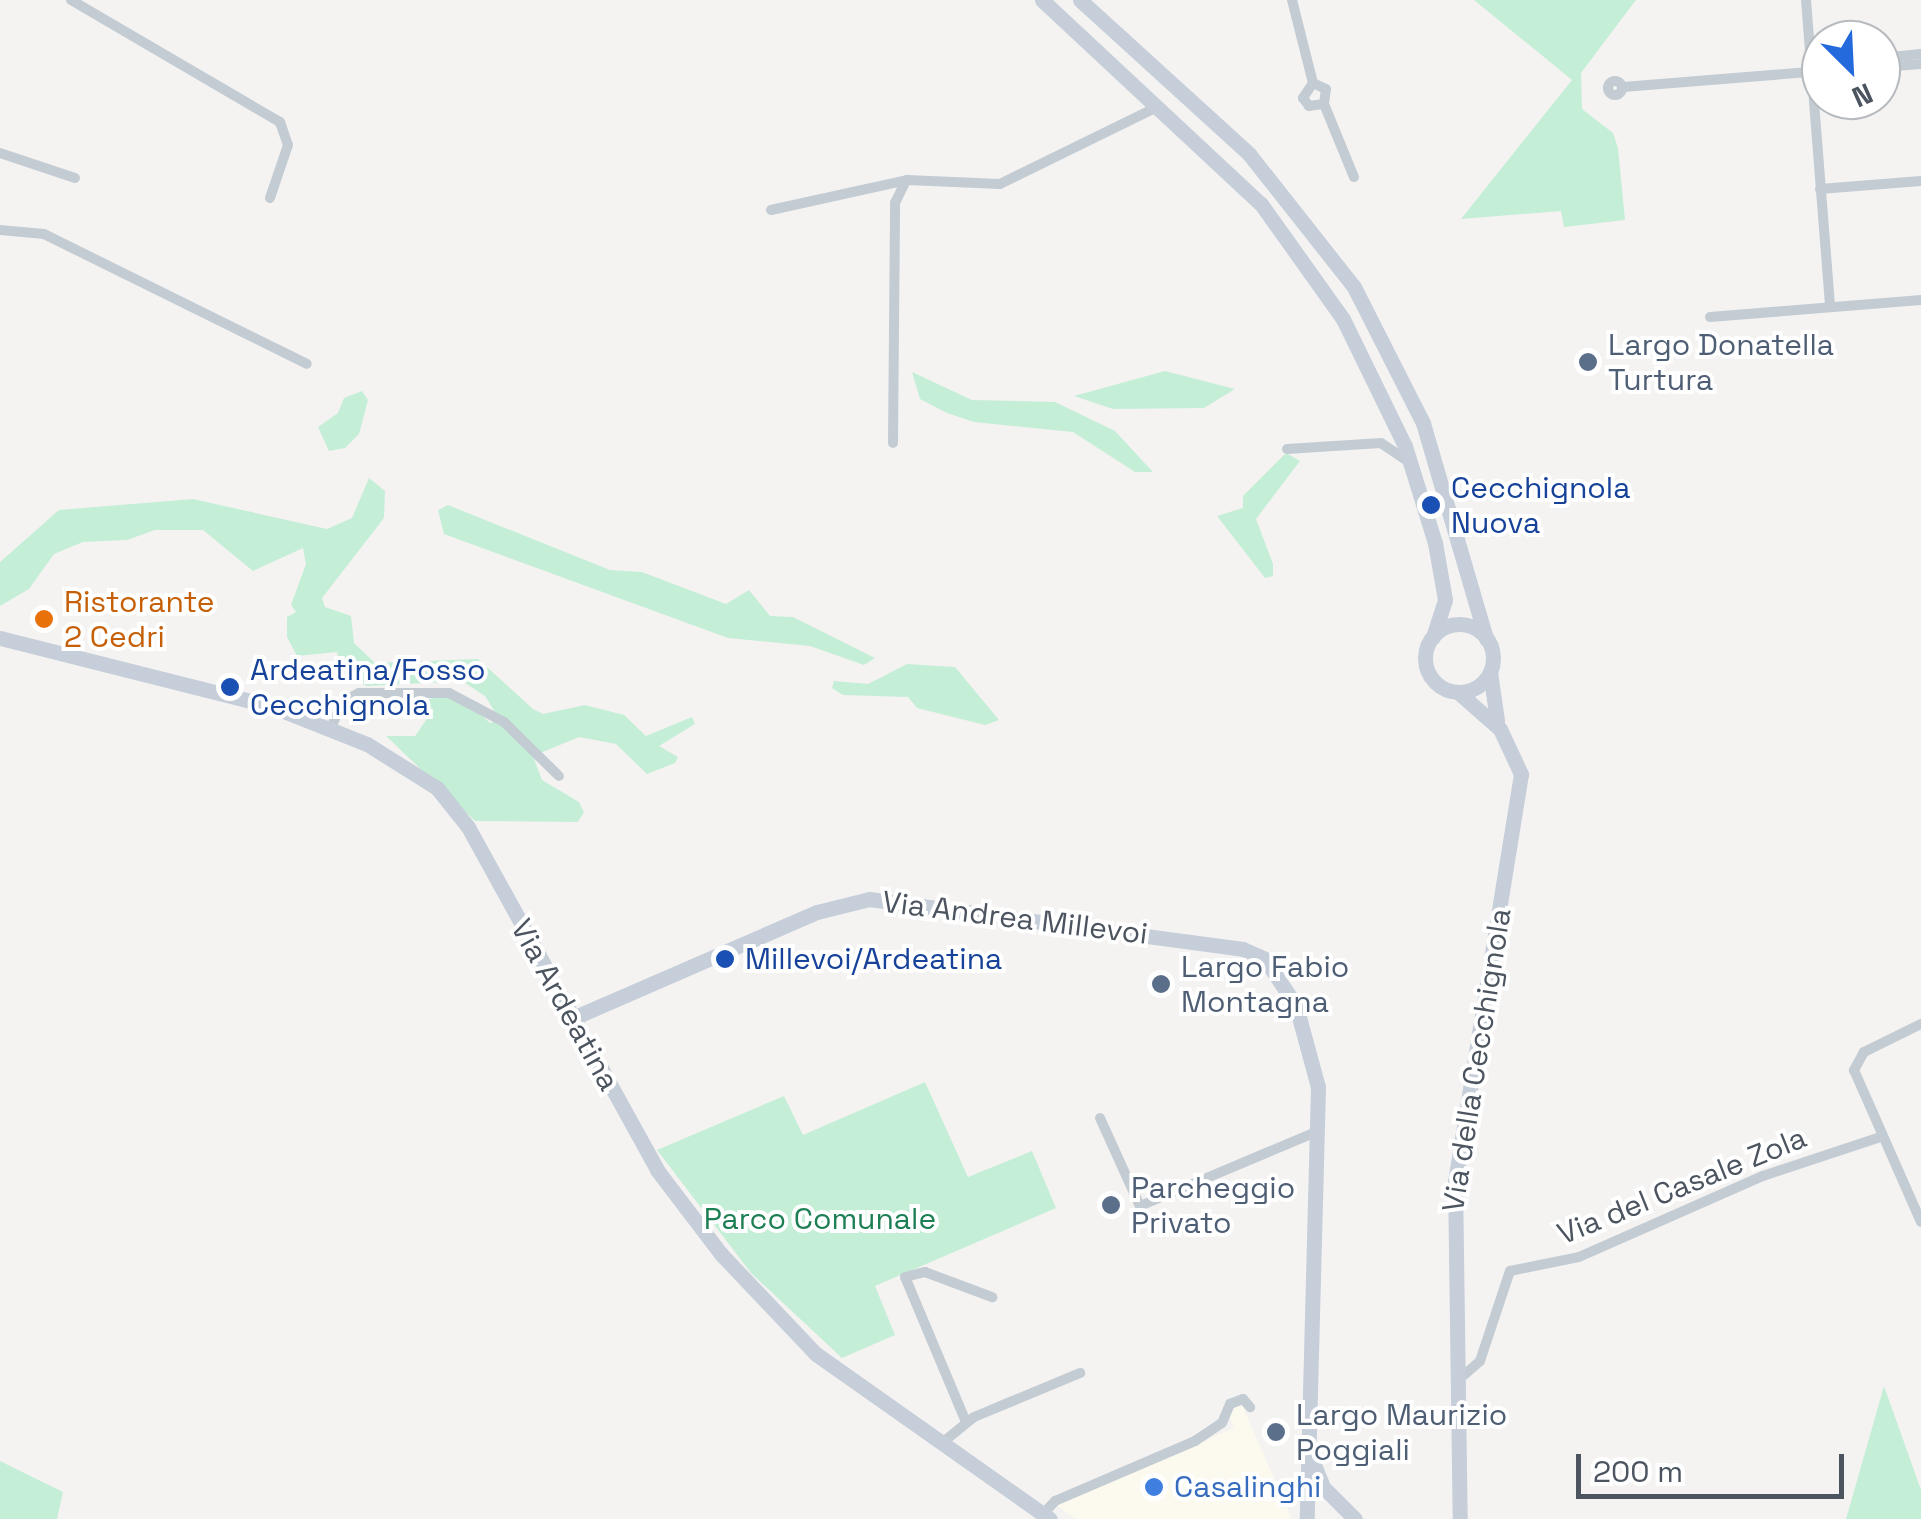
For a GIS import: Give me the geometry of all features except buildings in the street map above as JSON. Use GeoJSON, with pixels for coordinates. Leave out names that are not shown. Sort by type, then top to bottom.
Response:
{"type":"FeatureCollection","features":[{"type":"Feature","properties":{"kind":"street"},"geometry":{"type":"LineString","coordinates":[[71,0],[280,122],[288,145],[270,198]]}},
{"type":"Feature","properties":{"kind":"street"},"geometry":{"type":"LineString","coordinates":[[1042,0],[1166,111],[1261,204],[1309,266],[1392,414],[1410,464],[1444,582],[1442,618],[1432,637],[1427,670],[1441,687],[1458,692],[1480,684],[1490,672],[1486,638],[1423,423],[1354,288],[1248,154],[1080,0]]}},
{"type":"Feature","properties":{"kind":"street"},"geometry":{"type":"LineString","coordinates":[[1292,0],[1313,83],[1326,90],[1324,104],[1354,177]]}},
{"type":"Feature","properties":{"kind":"street"},"geometry":{"type":"LineString","coordinates":[[1623,87],[1801,71]]}},
{"type":"Feature","properties":{"kind":"street"},"geometry":{"type":"LineString","coordinates":[[1313,83],[1305,88],[1305,103],[1324,104]]}},
{"type":"Feature","properties":{"kind":"street"},"geometry":{"type":"LineString","coordinates":[[1129,118],[1143,104],[1141,88]]}},
{"type":"Feature","properties":{"kind":"street"},"geometry":{"type":"LineString","coordinates":[[771,210],[907,180],[1000,184],[1155,106],[1166,111]]}},
{"type":"Feature","properties":{"kind":"street"},"geometry":{"type":"LineString","coordinates":[[1819,120],[1830,307]]}},
{"type":"Feature","properties":{"kind":"street"},"geometry":{"type":"LineString","coordinates":[[0,153],[74,178]]}},
{"type":"Feature","properties":{"kind":"street"},"geometry":{"type":"LineString","coordinates":[[893,444],[895,203],[907,180]]}},
{"type":"Feature","properties":{"kind":"street"},"geometry":{"type":"LineString","coordinates":[[1820,189],[1921,182]]}},
{"type":"Feature","properties":{"kind":"street"},"geometry":{"type":"LineString","coordinates":[[0,230],[44,234],[307,364]]}},
{"type":"Feature","properties":{"kind":"street"},"geometry":{"type":"LineString","coordinates":[[1710,316],[1921,300]]}},
{"type":"Feature","properties":{"kind":"street"},"geometry":{"type":"LineString","coordinates":[[1380,443],[1390,433],[1392,414]]}},
{"type":"Feature","properties":{"kind":"street"},"geometry":{"type":"LineString","coordinates":[[1287,450],[1380,443],[1410,464]]}},
{"type":"Feature","properties":{"kind":"street"},"geometry":{"type":"LineString","coordinates":[[1432,637],[1454,625],[1486,638]]}},
{"type":"Feature","properties":{"kind":"street","name":"Via Ardeatina"},"geometry":{"type":"LineString","coordinates":[[0,638],[182,679],[330,728],[406,766],[452,803],[665,1184],[734,1270],[816,1354],[1046,1516]]}},
{"type":"Feature","properties":{"kind":"street","name":"Via della Cecchignola"},"geometry":{"type":"LineString","coordinates":[[1460,1519],[1455,1181],[1521,774],[1500,729],[1490,672]]}},
{"type":"Feature","properties":{"kind":"street","name":"Via della Cecchignola"},"geometry":{"type":"LineString","coordinates":[[1458,692],[1500,729]]}},
{"type":"Feature","properties":{"kind":"street"},"geometry":{"type":"LineString","coordinates":[[330,728],[342,702],[359,693],[449,693],[504,722],[559,776]]}},
{"type":"Feature","properties":{"kind":"street","name":"Via Andrea Millevoi"},"geometry":{"type":"LineString","coordinates":[[573,1018],[817,912],[869,899],[1244,949],[1271,965],[1296,1006],[1312,1049],[1318,1131],[1312,1453],[1307,1519]]}},
{"type":"Feature","properties":{"kind":"street"},"geometry":{"type":"LineString","coordinates":[[1921,1024],[1866,1050],[1854,1063],[1880,1137],[1921,1222]]}},
{"type":"Feature","properties":{"kind":"street"},"geometry":{"type":"LineString","coordinates":[[1100,1118],[1140,1206],[1318,1131]]}},
{"type":"Feature","properties":{"kind":"street","name":"Via del Casale Zola"},"geometry":{"type":"LineString","coordinates":[[1456,1382],[1480,1361],[1510,1271],[1584,1255],[1763,1176],[1880,1137]]}},
{"type":"Feature","properties":{"kind":"street"},"geometry":{"type":"LineString","coordinates":[[966,1422],[905,1276],[924,1272],[992,1297]]}},
{"type":"Feature","properties":{"kind":"street"},"geometry":{"type":"LineString","coordinates":[[942,1443],[966,1422],[1080,1374]]}},
{"type":"Feature","properties":{"kind":"street"},"geometry":{"type":"LineString","coordinates":[[1046,1516],[1054,1501],[1195,1441],[1222,1423],[1230,1404],[1244,1399],[1250,1407]]}},
{"type":"Feature","properties":{"kind":"street"},"geometry":{"type":"LineString","coordinates":[[1312,1453],[1319,1482],[1355,1519]]}},
{"type":"Feature","properties":{"kind":"shaded area"},"geometry":{"type":"Polygon","coordinates":[[[1241,1403],[1292,1519],[1076,1519],[1056,1505],[1234,1428],[1227,1410],[1241,1403]]]}},
{"type":"Feature","properties":{"kind":"green space"},"geometry":{"type":"Polygon","coordinates":[[[1474,0],[1636,0],[1581,73],[1582,109],[1613,133],[1618,148],[1625,220],[1564,227],[1561,211],[1461,219],[1572,80],[1474,0]]]}},
{"type":"Feature","properties":{"kind":"green space"},"geometry":{"type":"Polygon","coordinates":[[[1165,371],[1235,389],[1204,408],[1113,409],[1074,396],[1165,371]]]}},
{"type":"Feature","properties":{"kind":"green space"},"geometry":{"type":"Polygon","coordinates":[[[912,372],[972,400],[1055,402],[1115,431],[1153,472],[1135,472],[1073,432],[974,422],[947,413],[920,399],[912,372]]]}},
{"type":"Feature","properties":{"kind":"green space"},"geometry":{"type":"Polygon","coordinates":[[[362,391],[368,400],[359,434],[345,448],[329,451],[318,427],[338,413],[344,398],[362,391]]]}},
{"type":"Feature","properties":{"kind":"green space"},"geometry":{"type":"Polygon","coordinates":[[[1286,453],[1300,461],[1256,519],[1273,564],[1273,576],[1265,578],[1217,516],[1243,508],[1243,496],[1286,453]]]}},
{"type":"Feature","properties":{"kind":"green space"},"geometry":{"type":"Polygon","coordinates":[[[369,478],[385,491],[384,518],[322,598],[325,607],[351,616],[354,643],[375,663],[478,659],[543,714],[585,705],[624,715],[646,736],[692,717],[695,724],[659,746],[678,757],[675,763],[647,774],[616,744],[579,737],[533,756],[542,780],[579,802],[584,812],[578,822],[475,821],[386,736],[415,736],[428,717],[422,704],[438,694],[461,696],[490,723],[500,720],[485,696],[462,681],[367,686],[342,674],[337,652],[297,656],[287,637],[287,617],[296,612],[291,605],[306,564],[303,548],[253,571],[203,530],[155,530],[127,540],[83,542],[54,554],[29,589],[0,606],[0,562],[59,510],[193,499],[327,529],[352,518],[369,478]]]}},
{"type":"Feature","properties":{"kind":"green space"},"geometry":{"type":"Polygon","coordinates":[[[448,505],[610,570],[642,572],[726,604],[749,590],[770,616],[793,617],[875,658],[864,665],[810,646],[728,638],[444,534],[438,510],[448,505]]]}},
{"type":"Feature","properties":{"kind":"green space"},"geometry":{"type":"Polygon","coordinates":[[[907,664],[955,667],[999,720],[985,725],[917,708],[908,697],[843,695],[832,688],[834,681],[868,684],[907,664]]]}},
{"type":"Feature","properties":{"kind":"green space","name":"Parco Comunale"},"geometry":{"type":"Polygon","coordinates":[[[925,1082],[968,1177],[1032,1151],[1056,1208],[875,1286],[895,1335],[842,1358],[751,1273],[657,1150],[784,1096],[803,1135],[925,1082]]]}},
{"type":"Feature","properties":{"kind":"green space"},"geometry":{"type":"Polygon","coordinates":[[[1884,1386],[1921,1490],[1921,1519],[1846,1519],[1884,1386]]]}},
{"type":"Feature","properties":{"kind":"green space"},"geometry":{"type":"Polygon","coordinates":[[[0,1461],[63,1492],[57,1519],[0,1519],[0,1461]]]}},
{"type":"Feature","properties":{"kind":"place","name":"Largo Donatella Turtura"},"geometry":{"type":"Point","coordinates":[1588,362]}},
{"type":"Feature","properties":{"kind":"place","name":"Cecchignola Nuova"},"geometry":{"type":"Point","coordinates":[1431,505]}},
{"type":"Feature","properties":{"kind":"place","name":"Ristorante 2 Cedri"},"geometry":{"type":"Point","coordinates":[44,619]}},
{"type":"Feature","properties":{"kind":"place","name":"Ardeatina/Fosso Cecchignola"},"geometry":{"type":"Point","coordinates":[230,687]}},
{"type":"Feature","properties":{"kind":"place","name":"Millevoi/Ardeatina"},"geometry":{"type":"Point","coordinates":[725,959]}},
{"type":"Feature","properties":{"kind":"place","name":"Largo Fabio Montagna"},"geometry":{"type":"Point","coordinates":[1161,984]}},
{"type":"Feature","properties":{"kind":"place","name":"Parcheggio Privato"},"geometry":{"type":"Point","coordinates":[1111,1205]}},
{"type":"Feature","properties":{"kind":"place","name":"Largo Maurizio Poggiali"},"geometry":{"type":"Point","coordinates":[1276,1432]}},
{"type":"Feature","properties":{"kind":"place","name":"Casalinghi"},"geometry":{"type":"Point","coordinates":[1154,1487]}}]}
